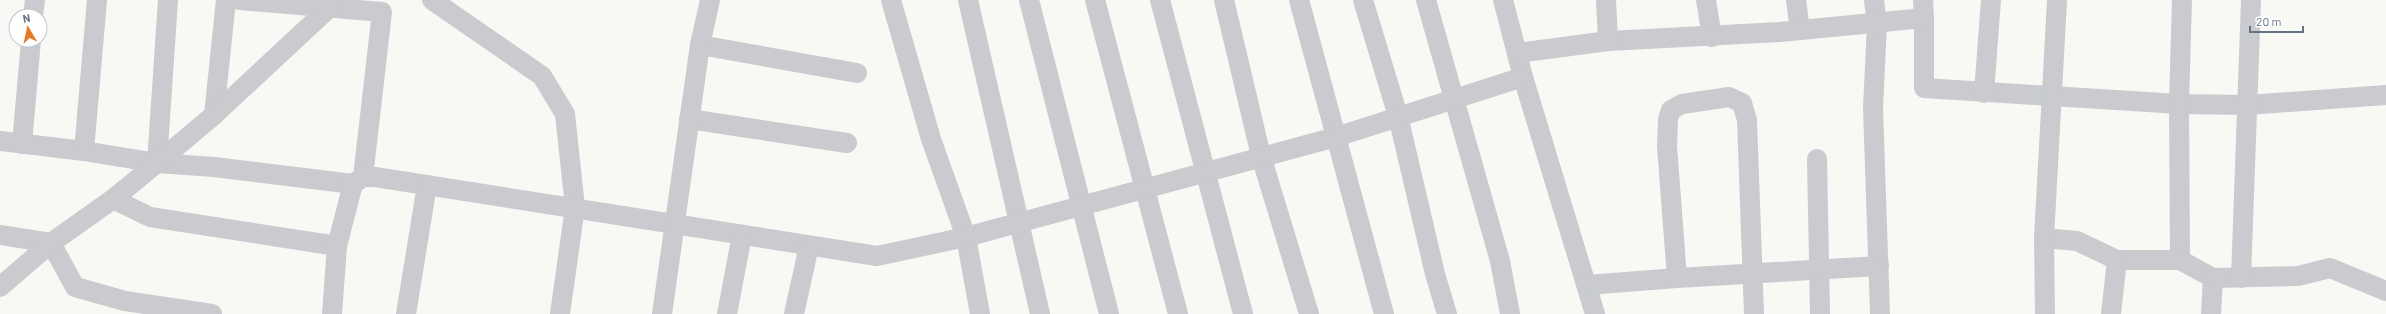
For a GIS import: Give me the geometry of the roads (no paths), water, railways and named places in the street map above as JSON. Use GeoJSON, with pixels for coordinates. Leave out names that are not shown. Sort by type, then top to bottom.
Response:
{"type":"FeatureCollection","features":[{"type":"Feature","properties":{"kind":"street"},"geometry":{"type":"LineString","coordinates":[[84,151],[97,0]]}},
{"type":"Feature","properties":{"kind":"street"},"geometry":{"type":"LineString","coordinates":[[157,163],[168,0]]}},
{"type":"Feature","properties":{"kind":"street"},"geometry":{"type":"LineString","coordinates":[[214,115],[226,0]]}},
{"type":"Feature","properties":{"kind":"street"},"geometry":{"type":"LineString","coordinates":[[240,0],[329,8],[384,6],[358,181],[337,246],[332,314]]}},
{"type":"Feature","properties":{"kind":"street"},"geometry":{"type":"LineString","coordinates":[[432,0],[542,76],[565,114],[575,207],[560,314]]}},
{"type":"Feature","properties":{"kind":"street"},"geometry":{"type":"LineString","coordinates":[[662,314],[673,224],[700,45],[710,0]]}},
{"type":"Feature","properties":{"kind":"street"},"geometry":{"type":"LineString","coordinates":[[891,0],[931,139],[966,237],[980,314]]}},
{"type":"Feature","properties":{"kind":"street"},"geometry":{"type":"LineString","coordinates":[[968,0],[1040,314]]}},
{"type":"Feature","properties":{"kind":"street"},"geometry":{"type":"LineString","coordinates":[[1029,0],[1109,314]]}},
{"type":"Feature","properties":{"kind":"street"},"geometry":{"type":"LineString","coordinates":[[1096,0],[1178,314]]}},
{"type":"Feature","properties":{"kind":"street"},"geometry":{"type":"LineString","coordinates":[[1160,0],[1204,172],[1243,314]]}},
{"type":"Feature","properties":{"kind":"street"},"geometry":{"type":"LineString","coordinates":[[1224,0],[1261,156],[1309,314]]}},
{"type":"Feature","properties":{"kind":"street"},"geometry":{"type":"LineString","coordinates":[[1299,0],[1384,314]]}},
{"type":"Feature","properties":{"kind":"street"},"geometry":{"type":"LineString","coordinates":[[1363,0],[1398,116],[1435,274],[1447,314]]}},
{"type":"Feature","properties":{"kind":"street"},"geometry":{"type":"LineString","coordinates":[[1426,0],[1500,261],[1510,314]]}},
{"type":"Feature","properties":{"kind":"street"},"geometry":{"type":"LineString","coordinates":[[1503,0],[1523,77],[1595,314]]}},
{"type":"Feature","properties":{"kind":"street"},"geometry":{"type":"LineString","coordinates":[[1606,0],[1608,41]]}},
{"type":"Feature","properties":{"kind":"street"},"geometry":{"type":"LineString","coordinates":[[1706,0],[1712,37]]}},
{"type":"Feature","properties":{"kind":"street"},"geometry":{"type":"LineString","coordinates":[[1796,0],[1800,30]]}},
{"type":"Feature","properties":{"kind":"street"},"geometry":{"type":"LineString","coordinates":[[1874,0],[1877,24],[1873,108],[1880,314]]}},
{"type":"Feature","properties":{"kind":"street"},"geometry":{"type":"LineString","coordinates":[[1984,93],[1991,0]]}},
{"type":"Feature","properties":{"kind":"street"},"geometry":{"type":"LineString","coordinates":[[2045,314],[2044,238],[2057,0]]}},
{"type":"Feature","properties":{"kind":"street"},"geometry":{"type":"LineString","coordinates":[[2180,260],[2179,104],[2182,0]]}},
{"type":"Feature","properties":{"kind":"street"},"geometry":{"type":"LineString","coordinates":[[2241,278],[2251,0]]}},
{"type":"Feature","properties":{"kind":"street"},"geometry":{"type":"LineString","coordinates":[[0,287],[51,243],[113,199],[214,115],[329,8]]}},
{"type":"Feature","properties":{"kind":"street"},"geometry":{"type":"LineString","coordinates":[[1517,53],[1608,41],[1712,37],[1877,24],[1923,9],[1924,88],[1984,93],[2179,104],[2247,105],[2386,95]]}},
{"type":"Feature","properties":{"kind":"street"},"geometry":{"type":"LineString","coordinates":[[700,45],[857,73]]}},
{"type":"Feature","properties":{"kind":"street"},"geometry":{"type":"LineString","coordinates":[[22,144],[30,48]]}},
{"type":"Feature","properties":{"kind":"street"},"geometry":{"type":"LineString","coordinates":[[0,141],[84,151],[157,163],[358,181],[375,177],[575,207],[877,256],[966,237],[1261,156],[1336,137],[1523,77]]}},
{"type":"Feature","properties":{"kind":"street"},"geometry":{"type":"LineString","coordinates":[[1677,278],[1667,146],[1668,119],[1671,110],[1682,104],[1729,97],[1742,103],[1747,120],[1754,314]]}},
{"type":"Feature","properties":{"kind":"street"},"geometry":{"type":"LineString","coordinates":[[689,119],[846,143]]}},
{"type":"Feature","properties":{"kind":"street"},"geometry":{"type":"LineString","coordinates":[[1817,159],[1820,314]]}},
{"type":"Feature","properties":{"kind":"street"},"geometry":{"type":"LineString","coordinates":[[406,314],[427,185]]}},
{"type":"Feature","properties":{"kind":"street"},"geometry":{"type":"LineString","coordinates":[[113,199],[150,217],[337,246]]}},
{"type":"Feature","properties":{"kind":"street"},"geometry":{"type":"LineString","coordinates":[[0,235],[51,243]]}},
{"type":"Feature","properties":{"kind":"street"},"geometry":{"type":"LineString","coordinates":[[727,314],[742,235]]}},
{"type":"Feature","properties":{"kind":"street"},"geometry":{"type":"LineString","coordinates":[[2044,238],[2077,241],[2117,260],[2180,260],[2212,278],[2298,276],[2330,268],[2386,291]]}},
{"type":"Feature","properties":{"kind":"street"},"geometry":{"type":"LineString","coordinates":[[51,243],[75,287],[125,301],[212,314]]}},
{"type":"Feature","properties":{"kind":"street"},"geometry":{"type":"LineString","coordinates":[[794,314],[809,246]]}},
{"type":"Feature","properties":{"kind":"street"},"geometry":{"type":"LineString","coordinates":[[2111,314],[2117,260]]}},
{"type":"Feature","properties":{"kind":"street"},"geometry":{"type":"LineString","coordinates":[[1587,285],[1879,266]]}},
{"type":"Feature","properties":{"kind":"street"},"geometry":{"type":"LineString","coordinates":[[2211,314],[2212,278]]}}]}
